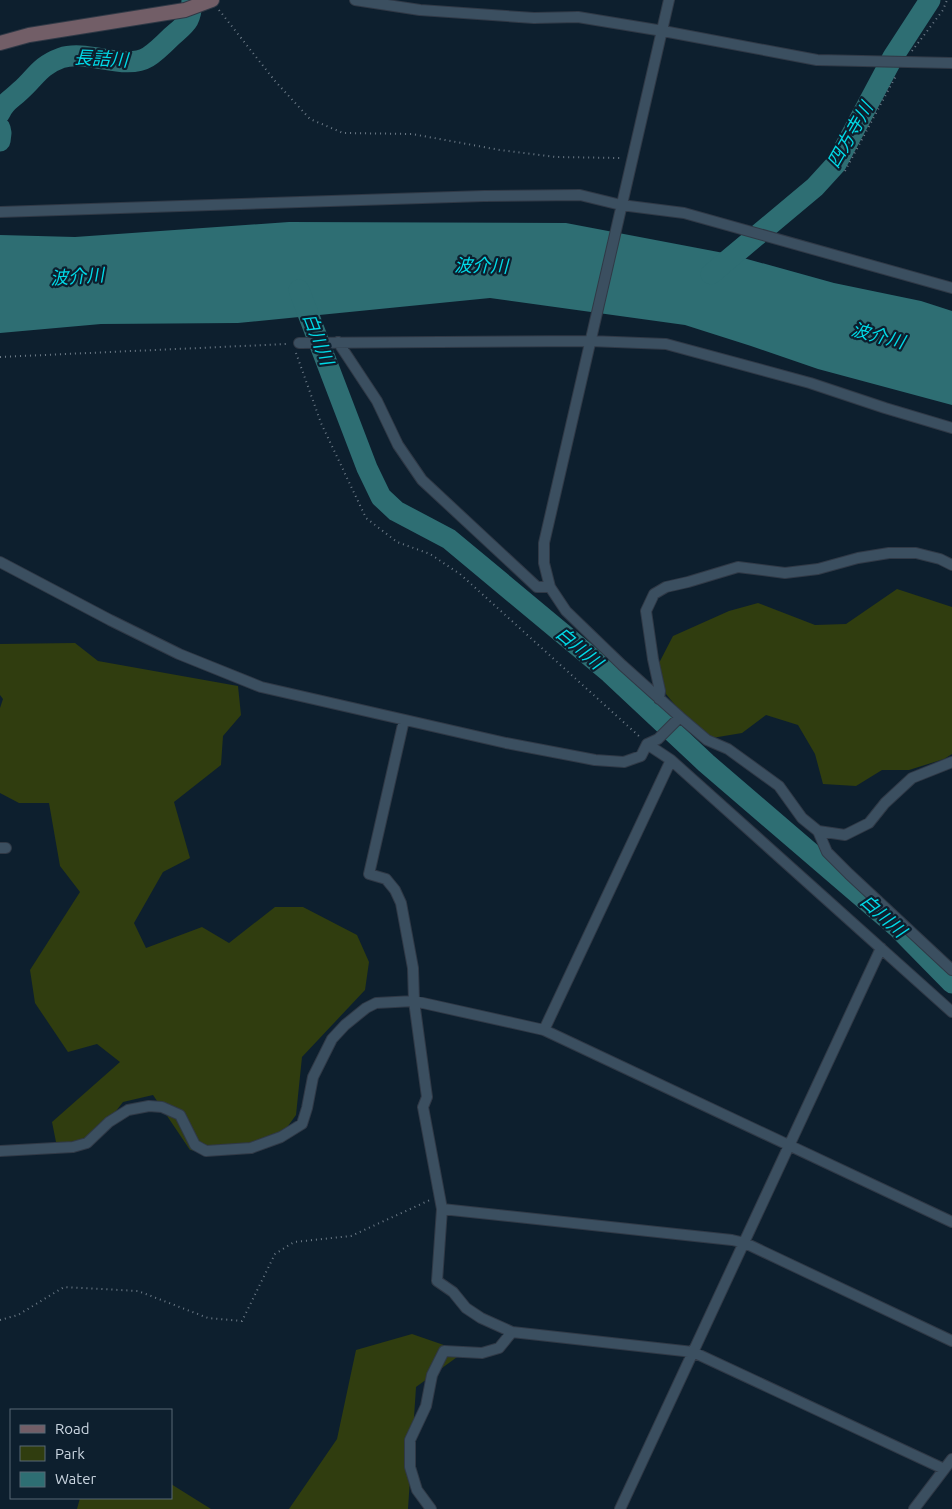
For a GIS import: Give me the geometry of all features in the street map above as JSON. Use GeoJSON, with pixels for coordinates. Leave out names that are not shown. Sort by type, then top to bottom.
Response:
{"type":"FeatureCollection","features":[{"type":"Feature","properties":{"kind":"main road"},"geometry":{"type":"LineString","coordinates":[[0,43],[29,35],[185,10],[209,2]]}},
{"type":"Feature","properties":{"kind":"street"},"geometry":{"type":"LineString","coordinates":[[354,0],[420,10],[534,18],[578,17],[817,60],[952,63]]}},
{"type":"Feature","properties":{"kind":"street"},"geometry":{"type":"LineString","coordinates":[[669,0],[544,543],[544,563],[550,588],[566,611],[659,700],[677,720],[707,740],[728,748],[779,786],[802,818],[818,831],[827,852],[952,970]]}},
{"type":"Feature","properties":{"kind":"street"},"geometry":{"type":"LineString","coordinates":[[0,212],[504,195],[580,195],[620,209],[684,213],[952,288]]}},
{"type":"Feature","properties":{"kind":"street"},"geometry":{"type":"LineString","coordinates":[[296,346],[338,342],[590,341],[666,344],[810,383],[952,428]]}},
{"type":"Feature","properties":{"kind":"street"},"geometry":{"type":"LineString","coordinates":[[338,342],[376,401],[398,445],[422,480],[537,587],[550,588]]}},
{"type":"Feature","properties":{"kind":"street"},"geometry":{"type":"LineString","coordinates":[[659,700],[660,691],[646,612],[654,594],[666,587],[738,567],[785,573],[818,569],[858,558],[888,553],[916,553],[940,559],[952,565]]}},
{"type":"Feature","properties":{"kind":"street"},"geometry":{"type":"LineString","coordinates":[[0,562],[179,654],[261,688],[506,743],[595,760],[624,762],[641,756],[647,744],[658,739],[677,720]]}},
{"type":"Feature","properties":{"kind":"street"},"geometry":{"type":"LineString","coordinates":[[404,720],[370,874],[386,879],[395,890],[401,903],[413,968],[414,1001],[427,1097],[423,1107],[442,1209],[437,1281],[453,1292],[466,1308],[481,1318],[512,1332],[693,1352],[944,1469]]}},
{"type":"Feature","properties":{"kind":"street"},"geometry":{"type":"LineString","coordinates":[[647,744],[671,760],[952,1012]]}},
{"type":"Feature","properties":{"kind":"street"},"geometry":{"type":"LineString","coordinates":[[544,1030],[671,760]]}},
{"type":"Feature","properties":{"kind":"street"},"geometry":{"type":"LineString","coordinates":[[818,831],[845,835],[868,823],[885,803],[912,778],[952,762]]}},
{"type":"Feature","properties":{"kind":"street"},"geometry":{"type":"LineString","coordinates":[[620,1509],[881,948]]}},
{"type":"Feature","properties":{"kind":"street"},"geometry":{"type":"LineString","coordinates":[[0,1151],[73,1147],[87,1143],[109,1122],[128,1110],[149,1106],[162,1107],[180,1115],[195,1146],[206,1151],[251,1148],[281,1137],[302,1124],[313,1077],[332,1039],[344,1025],[366,1008],[376,1003],[414,1001],[544,1030],[952,1222]]}},
{"type":"Feature","properties":{"kind":"street"},"geometry":{"type":"LineString","coordinates":[[442,1209],[723,1239],[745,1243],[952,1341]]}},
{"type":"Feature","properties":{"kind":"street"},"geometry":{"type":"LineString","coordinates":[[431,1509],[417,1490],[410,1467],[410,1440],[426,1406],[432,1375],[444,1351],[482,1353],[499,1348],[512,1332]]}},
{"type":"Feature","properties":{"kind":"street"},"geometry":{"type":"LineString","coordinates":[[914,1509],[952,1459]]}},
{"type":"Feature","properties":{"kind":"path"},"geometry":{"type":"LineString","coordinates":[[845,171],[895,62],[943,10],[947,0]]}},
{"type":"Feature","properties":{"kind":"path"},"geometry":{"type":"LineString","coordinates":[[209,2],[275,81],[310,119],[343,133],[412,134],[500,150],[556,157],[633,159]]}},
{"type":"Feature","properties":{"kind":"path"},"geometry":{"type":"LineString","coordinates":[[0,357],[296,346],[321,423],[366,518],[397,542],[430,554],[460,574],[647,744]]}},
{"type":"Feature","properties":{"kind":"path"},"geometry":{"type":"LineString","coordinates":[[0,1320],[18,1314],[64,1287],[138,1291],[208,1318],[242,1322],[276,1254],[294,1242],[351,1236],[440,1195]]}},
{"type":"Feature","properties":{"kind":"green space"},"geometry":{"type":"Polygon","coordinates":[[[897,589],[952,607],[952,754],[944,759],[909,770],[882,770],[856,786],[823,784],[815,754],[798,725],[766,715],[742,733],[712,738],[684,716],[666,694],[658,665],[673,636],[729,611],[758,603],[815,625],[846,624],[897,589]]]}},
{"type":"Feature","properties":{"kind":"green space"},"geometry":{"type":"Polygon","coordinates":[[[75,643],[98,661],[238,686],[241,715],[223,736],[221,765],[174,802],[190,858],[163,872],[134,923],[146,948],[202,927],[229,943],[275,907],[303,907],[357,935],[369,962],[365,990],[302,1057],[296,1115],[280,1137],[222,1155],[190,1150],[153,1095],[123,1102],[88,1147],[58,1152],[52,1122],[120,1062],[97,1044],[68,1052],[35,1003],[30,970],[80,892],[60,866],[49,803],[19,803],[0,793],[0,708],[3,699],[0,695],[0,644],[75,643]]]}},
{"type":"Feature","properties":{"kind":"green space"},"geometry":{"type":"Polygon","coordinates":[[[412,1334],[464,1352],[416,1387],[408,1509],[289,1509],[337,1439],[356,1350],[412,1334]]]}},
{"type":"Feature","properties":{"kind":"green space"},"geometry":{"type":"Polygon","coordinates":[[[172,1485],[211,1509],[77,1509],[80,1499],[172,1499],[172,1485]]]}},
{"type":"Feature","properties":{"kind":"water","name":"波介川"},"geometry":{"type":"Polygon","coordinates":[[[289,222],[566,223],[729,254],[834,283],[921,301],[952,311],[952,405],[818,369],[685,325],[490,298],[238,323],[101,324],[0,333],[0,235],[75,237],[289,222]]]}},
{"type":"Feature","properties":{"kind":"waterway","name":"長詰川"},"geometry":{"type":"LineString","coordinates":[[0,113],[6,103],[43,68],[61,58],[82,56],[128,62],[139,61],[148,57],[187,22],[191,13],[192,0]]}},
{"type":"Feature","properties":{"kind":"waterway","name":"四方寺川"},"geometry":{"type":"LineString","coordinates":[[711,274],[815,187],[836,164],[893,57],[930,0]]}},
{"type":"Feature","properties":{"kind":"waterway","name":"長詰川"},"geometry":{"type":"LineString","coordinates":[[0,128],[0,141]]}},
{"type":"Feature","properties":{"kind":"waterway","name":"白川川"},"geometry":{"type":"LineString","coordinates":[[299,290],[367,468],[381,497],[396,511],[449,539],[610,673],[706,763],[897,927],[952,983]]}}]}
